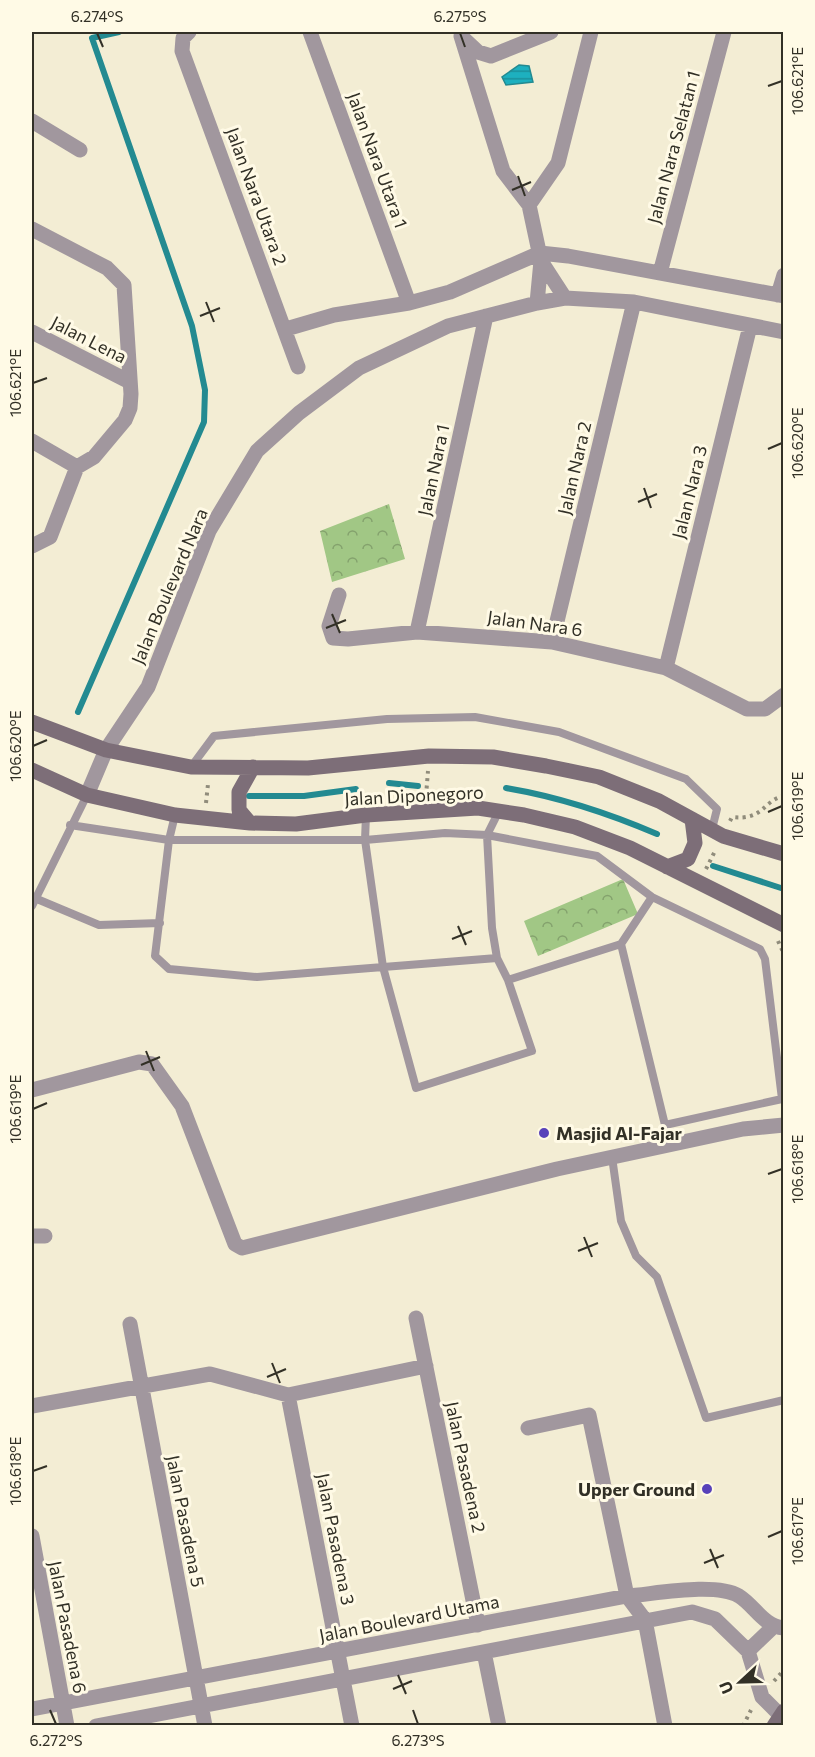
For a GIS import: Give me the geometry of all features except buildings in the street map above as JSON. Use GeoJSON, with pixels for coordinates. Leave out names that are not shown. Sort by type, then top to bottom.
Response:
{"type":"FeatureCollection","features":[{"type":"Feature","properties":{"kind":"street","name":"Jalan Nara Utara 1"},"geometry":{"type":"LineString","coordinates":[[310,32],[409,303]]}},
{"type":"Feature","properties":{"kind":"street"},"geometry":{"type":"LineString","coordinates":[[460,34],[478,52],[491,56],[550,32]]}},
{"type":"Feature","properties":{"kind":"street"},"geometry":{"type":"LineString","coordinates":[[529,205],[558,163],[591,32]]}},
{"type":"Feature","properties":{"kind":"street","name":"Jalan Nara Selatan 1"},"geometry":{"type":"LineString","coordinates":[[660,273],[724,32]]}},
{"type":"Feature","properties":{"kind":"street"},"geometry":{"type":"LineString","coordinates":[[460,34],[503,171],[529,205],[540,257],[537,303]]}},
{"type":"Feature","properties":{"kind":"street","name":"Jalan Nara Utara 2"},"geometry":{"type":"LineString","coordinates":[[186,35],[182,51],[286,328],[298,366]]}},
{"type":"Feature","properties":{"kind":"street"},"geometry":{"type":"LineString","coordinates":[[32,121],[80,150]]}},
{"type":"Feature","properties":{"kind":"street"},"geometry":{"type":"LineString","coordinates":[[32,229],[107,268],[124,285],[130,408],[125,420],[94,457],[77,467],[50,537],[32,547]]}},
{"type":"Feature","properties":{"kind":"street"},"geometry":{"type":"LineString","coordinates":[[286,328],[334,315],[409,303],[450,292],[540,257],[568,256],[781,296],[783,275]]}},
{"type":"Feature","properties":{"kind":"street"},"geometry":{"type":"LineString","coordinates":[[540,257],[565,298]]}},
{"type":"Feature","properties":{"kind":"street","name":"Jalan Boulevard Nara"},"geometry":{"type":"LineString","coordinates":[[87,795],[106,750],[148,687],[209,531],[257,451],[299,413],[359,368],[448,326],[565,298],[634,302],[783,332]]}},
{"type":"Feature","properties":{"kind":"street","name":"Jalan Nara 2"},"geometry":{"type":"LineString","coordinates":[[552,642],[634,302]]}},
{"type":"Feature","properties":{"kind":"street","name":"Jalan Nara 1"},"geometry":{"type":"LineString","coordinates":[[417,632],[486,316]]}},
{"type":"Feature","properties":{"kind":"street","name":"Jalan Nara 3"},"geometry":{"type":"LineString","coordinates":[[666,668],[750,326]]}},
{"type":"Feature","properties":{"kind":"street","name":"Jalan Lena"},"geometry":{"type":"LineString","coordinates":[[32,332],[128,381]]}},
{"type":"Feature","properties":{"kind":"street"},"geometry":{"type":"LineString","coordinates":[[32,441],[77,467]]}},
{"type":"Feature","properties":{"kind":"street","name":"Jalan Nara 6"},"geometry":{"type":"LineString","coordinates":[[339,595],[330,626],[333,638],[348,639],[417,632],[552,642],[666,668],[747,709],[765,709],[783,694]]}},
{"type":"Feature","properties":{"kind":"street","name":"Jalan Diponegoro"},"geometry":{"type":"LineString","coordinates":[[32,722],[106,750],[191,767],[308,768],[429,756],[493,757],[599,777],[659,801],[718,833],[783,854]]}},
{"type":"Feature","properties":{"kind":"street"},"geometry":{"type":"LineString","coordinates":[[250,824],[239,810],[239,792],[253,767]]}},
{"type":"Feature","properties":{"kind":"street","name":"Jalan Diponegoro"},"geometry":{"type":"LineString","coordinates":[[32,770],[87,795],[175,815],[250,824],[296,824],[366,815],[478,807],[499,811],[574,828],[630,848],[700,882],[780,931]]}},
{"type":"Feature","properties":{"kind":"street"},"geometry":{"type":"LineString","coordinates":[[667,867],[688,859],[695,843],[692,819]]}},
{"type":"Feature","properties":{"kind":"street"},"geometry":{"type":"LineString","coordinates":[[32,1090],[139,1062],[152,1064],[182,1106],[235,1244],[242,1248],[612,1157],[743,1129],[783,1125]]}},
{"type":"Feature","properties":{"kind":"street","name":"Jalan Pasadena 2"},"geometry":{"type":"LineString","coordinates":[[416,1318],[478,1625]]}},
{"type":"Feature","properties":{"kind":"street","name":"Jalan Pasadena 5"},"geometry":{"type":"LineString","coordinates":[[130,1324],[205,1725]]}},
{"type":"Feature","properties":{"kind":"street"},"geometry":{"type":"LineString","coordinates":[[32,1406],[141,1384],[210,1374],[288,1395],[426,1366]]}},
{"type":"Feature","properties":{"kind":"street","name":"Jalan Pasadena 3"},"geometry":{"type":"LineString","coordinates":[[288,1395],[352,1725]]}},
{"type":"Feature","properties":{"kind":"street"},"geometry":{"type":"LineString","coordinates":[[528,1428],[589,1415],[627,1596],[645,1620],[665,1725]]}},
{"type":"Feature","properties":{"kind":"street","name":"Jalan Pasadena 6"},"geometry":{"type":"LineString","coordinates":[[32,1536],[67,1725]]}},
{"type":"Feature","properties":{"kind":"street","name":"Jalan Boulevard Utama"},"geometry":{"type":"LineString","coordinates":[[32,1709],[627,1596],[717,1589],[738,1596],[778,1627]]}},
{"type":"Feature","properties":{"kind":"street"},"geometry":{"type":"LineString","coordinates":[[96,1725],[692,1612],[715,1619],[748,1651],[762,1697],[780,1717]]}},
{"type":"Feature","properties":{"kind":"street"},"geometry":{"type":"LineString","coordinates":[[748,1651],[778,1627]]}},
{"type":"Feature","properties":{"kind":"street"},"geometry":{"type":"LineString","coordinates":[[484,1652],[499,1725]]}},
{"type":"Feature","properties":{"kind":"lane"},"geometry":{"type":"LineString","coordinates":[[191,767],[214,736],[387,719],[475,717],[559,732],[686,779],[717,809],[718,833]]}},
{"type":"Feature","properties":{"kind":"lane"},"geometry":{"type":"LineString","coordinates":[[87,795],[70,825],[34,903],[99,925],[160,923]]}},
{"type":"Feature","properties":{"kind":"lane"},"geometry":{"type":"LineString","coordinates":[[366,815],[365,840],[382,967],[416,1088],[532,1052],[508,980],[496,958],[487,835],[499,811]]}},
{"type":"Feature","properties":{"kind":"lane"},"geometry":{"type":"LineString","coordinates":[[175,815],[169,840],[155,956],[169,969],[257,976],[496,958]]}},
{"type":"Feature","properties":{"kind":"lane"},"geometry":{"type":"LineString","coordinates":[[70,825],[169,840],[365,840],[445,833],[487,835],[597,856],[652,897],[760,949],[765,959],[782,1099],[665,1125],[621,944]]}},
{"type":"Feature","properties":{"kind":"lane"},"geometry":{"type":"LineString","coordinates":[[508,980],[621,944],[652,897]]}},
{"type":"Feature","properties":{"kind":"lane"},"geometry":{"type":"LineString","coordinates":[[612,1157],[621,1221],[636,1256],[657,1277],[706,1418],[783,1400]]}},
{"type":"Feature","properties":{"kind":"path"},"geometry":{"type":"LineString","coordinates":[[425,812],[429,756]]}},
{"type":"Feature","properties":{"kind":"path"},"geometry":{"type":"LineString","coordinates":[[204,819],[209,766]]}},
{"type":"Feature","properties":{"kind":"path"},"geometry":{"type":"LineString","coordinates":[[700,882],[718,833],[732,817],[742,818],[763,812],[776,798],[783,796]]}},
{"type":"Feature","properties":{"kind":"path"},"geometry":{"type":"LineString","coordinates":[[780,931],[783,954]]}},
{"type":"Feature","properties":{"kind":"green space"},"geometry":{"type":"Polygon","coordinates":[[[389,504],[405,559],[332,582],[320,531],[389,504]]]}},
{"type":"Feature","properties":{"kind":"green space"},"geometry":{"type":"Polygon","coordinates":[[[623,879],[638,914],[538,956],[524,921],[623,879]]]}},
{"type":"Feature","properties":{"kind":"water"},"geometry":{"type":"Polygon","coordinates":[[[519,65],[529,66],[533,82],[506,85],[502,77],[519,65]]]}},
{"type":"Feature","properties":{"kind":"waterway"},"geometry":{"type":"LineString","coordinates":[[78,712],[204,422],[205,390],[192,326],[92,38],[119,32]]}},
{"type":"Feature","properties":{"kind":"waterway"},"geometry":{"type":"LineString","coordinates":[[389,783],[418,786]]}},
{"type":"Feature","properties":{"kind":"waterway"},"geometry":{"type":"LineString","coordinates":[[506,788],[583,807],[657,834]]}},
{"type":"Feature","properties":{"kind":"waterway"},"geometry":{"type":"LineString","coordinates":[[249,796],[304,796],[356,789]]}},
{"type":"Feature","properties":{"kind":"waterway"},"geometry":{"type":"LineString","coordinates":[[713,866],[784,889]]}},
{"type":"Feature","properties":{"kind":"place","name":"Masjid Al-Fajar"},"geometry":{"type":"Point","coordinates":[544,1133]}},
{"type":"Feature","properties":{"kind":"place","name":"Upper Ground"},"geometry":{"type":"Point","coordinates":[707,1489]}}]}
